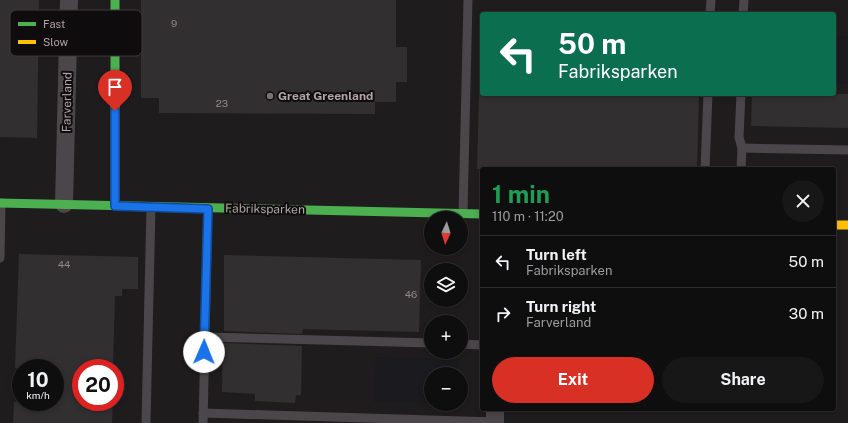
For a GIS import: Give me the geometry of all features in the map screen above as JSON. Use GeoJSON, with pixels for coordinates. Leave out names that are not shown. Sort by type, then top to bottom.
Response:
{"type":"FeatureCollection","features":[{"type":"Feature","properties":{"kind":"street","name":"Farverland"},"geometry":{"type":"LineString","coordinates":[[69,0],[69,10]]}},
{"type":"Feature","properties":{"kind":"street","name":"Farverland"},"geometry":{"type":"LineString","coordinates":[[64,204],[68,56]]}},
{"type":"Feature","properties":{"kind":"street"},"geometry":{"type":"LineString","coordinates":[[115,56],[115,206]]}},
{"type":"Feature","properties":{"kind":"street","name":"Fabriksparken"},"geometry":{"type":"LineString","coordinates":[[1,203],[208,209],[424,212]]}},
{"type":"Feature","properties":{"kind":"street","name":"Fabriksparken"},"geometry":{"type":"LineString","coordinates":[[468,213],[480,214]]}},
{"type":"Feature","properties":{"kind":"street"},"geometry":{"type":"LineString","coordinates":[[836,224],[848,225]]}},
{"type":"Feature","properties":{"kind":"lane"},"geometry":{"type":"LineString","coordinates":[[463,211],[468,0]]}},
{"type":"Feature","properties":{"kind":"lane"},"geometry":{"type":"LineString","coordinates":[[710,12],[711,0]]}},
{"type":"Feature","properties":{"kind":"lane"},"geometry":{"type":"LineString","coordinates":[[744,0],[744,12]]}},
{"type":"Feature","properties":{"kind":"lane"},"geometry":{"type":"LineString","coordinates":[[705,167],[708,96]]}},
{"type":"Feature","properties":{"kind":"lane"},"geometry":{"type":"LineString","coordinates":[[741,96],[741,167]]}},
{"type":"Feature","properties":{"kind":"lane"},"geometry":{"type":"LineString","coordinates":[[742,148],[848,150]]}},
{"type":"Feature","properties":{"kind":"lane"},"geometry":{"type":"LineString","coordinates":[[0,258],[1,203]]}},
{"type":"Feature","properties":{"kind":"lane"},"geometry":{"type":"LineString","coordinates":[[146,423],[151,207]]}},
{"type":"Feature","properties":{"kind":"lane"},"geometry":{"type":"LineString","coordinates":[[203,423],[208,209]]}},
{"type":"Feature","properties":{"kind":"lane"},"geometry":{"type":"LineString","coordinates":[[205,337],[424,344]]}},
{"type":"Feature","properties":{"kind":"lane"},"geometry":{"type":"LineString","coordinates":[[468,344],[480,345]]}},
{"type":"Feature","properties":{"kind":"lane"},"geometry":{"type":"LineString","coordinates":[[203,413],[495,418]]}},
{"type":"Feature","properties":{"kind":"shaded area"},"geometry":{"type":"Polygon","coordinates":[[[0,0],[848,0],[848,423],[0,423],[0,0]]]}},
{"type":"Feature","properties":{"kind":"shaded area"},"geometry":{"type":"Polygon","coordinates":[[[836,36],[848,36],[848,84],[836,84],[836,36]]]}},
{"type":"Feature","properties":{"kind":"shaded area"},"geometry":{"type":"Polygon","coordinates":[[[376,357],[458,359],[458,367],[424,367],[424,403],[374,402],[376,357]]]}},
{"type":"Feature","properties":{"kind":"building"},"geometry":{"type":"Polygon","coordinates":[[[0,0],[39,0],[39,10],[10,10],[10,56],[38,56],[37,138],[0,137],[0,0]]]}},
{"type":"Feature","properties":{"kind":"building"},"geometry":{"type":"Polygon","coordinates":[[[141,0],[396,0],[396,47],[407,47],[407,82],[396,82],[396,102],[375,102],[375,114],[159,113],[159,98],[141,98],[141,0]]]}},
{"type":"Feature","properties":{"kind":"building"},"geometry":{"type":"Polygon","coordinates":[[[479,94],[480,96],[699,96],[697,167],[480,167],[480,169],[477,169],[479,94]]]}},
{"type":"Feature","properties":{"kind":"building"},"geometry":{"type":"Polygon","coordinates":[[[836,94],[848,94],[848,128],[751,126],[752,96],[836,96],[836,94]]]}},
{"type":"Feature","properties":{"kind":"building"},"geometry":{"type":"Polygon","coordinates":[[[19,254],[138,257],[138,289],[122,289],[122,296],[115,296],[113,359],[72,359],[72,411],[113,411],[112,423],[13,423],[14,411],[64,411],[64,359],[15,359],[19,254]]]}},
{"type":"Feature","properties":{"kind":"building"},"geometry":{"type":"Polygon","coordinates":[[[224,255],[421,260],[419,332],[303,329],[302,334],[224,331],[224,255]]]}},
{"type":"Feature","properties":{"kind":"building"},"geometry":{"type":"Polygon","coordinates":[[[223,343],[302,346],[301,395],[296,395],[295,403],[255,401],[255,394],[222,392],[223,343]]]}},
{"type":"Feature","properties":{"kind":"traffic: fast"},"geometry":{"type":"LineString","coordinates":[[115,0],[115,10]]}},
{"type":"Feature","properties":{"kind":"traffic: fast"},"geometry":{"type":"LineString","coordinates":[[115,56],[115,206]]}},
{"type":"Feature","properties":{"kind":"traffic: fast"},"geometry":{"type":"LineString","coordinates":[[0,203],[480,214]]}},
{"type":"Feature","properties":{"kind":"traffic: slow"},"geometry":{"type":"LineString","coordinates":[[836,225],[848,225]]}},
{"type":"Feature","properties":{"kind":"place","name":"Great Greenland"},"geometry":{"type":"Point","coordinates":[270,96]}},
{"type":"Feature","properties":{"kind":"route"},"geometry":{"type":"LineString","coordinates":[[115,111],[115,206],[208,209],[204,352]]}}]}
